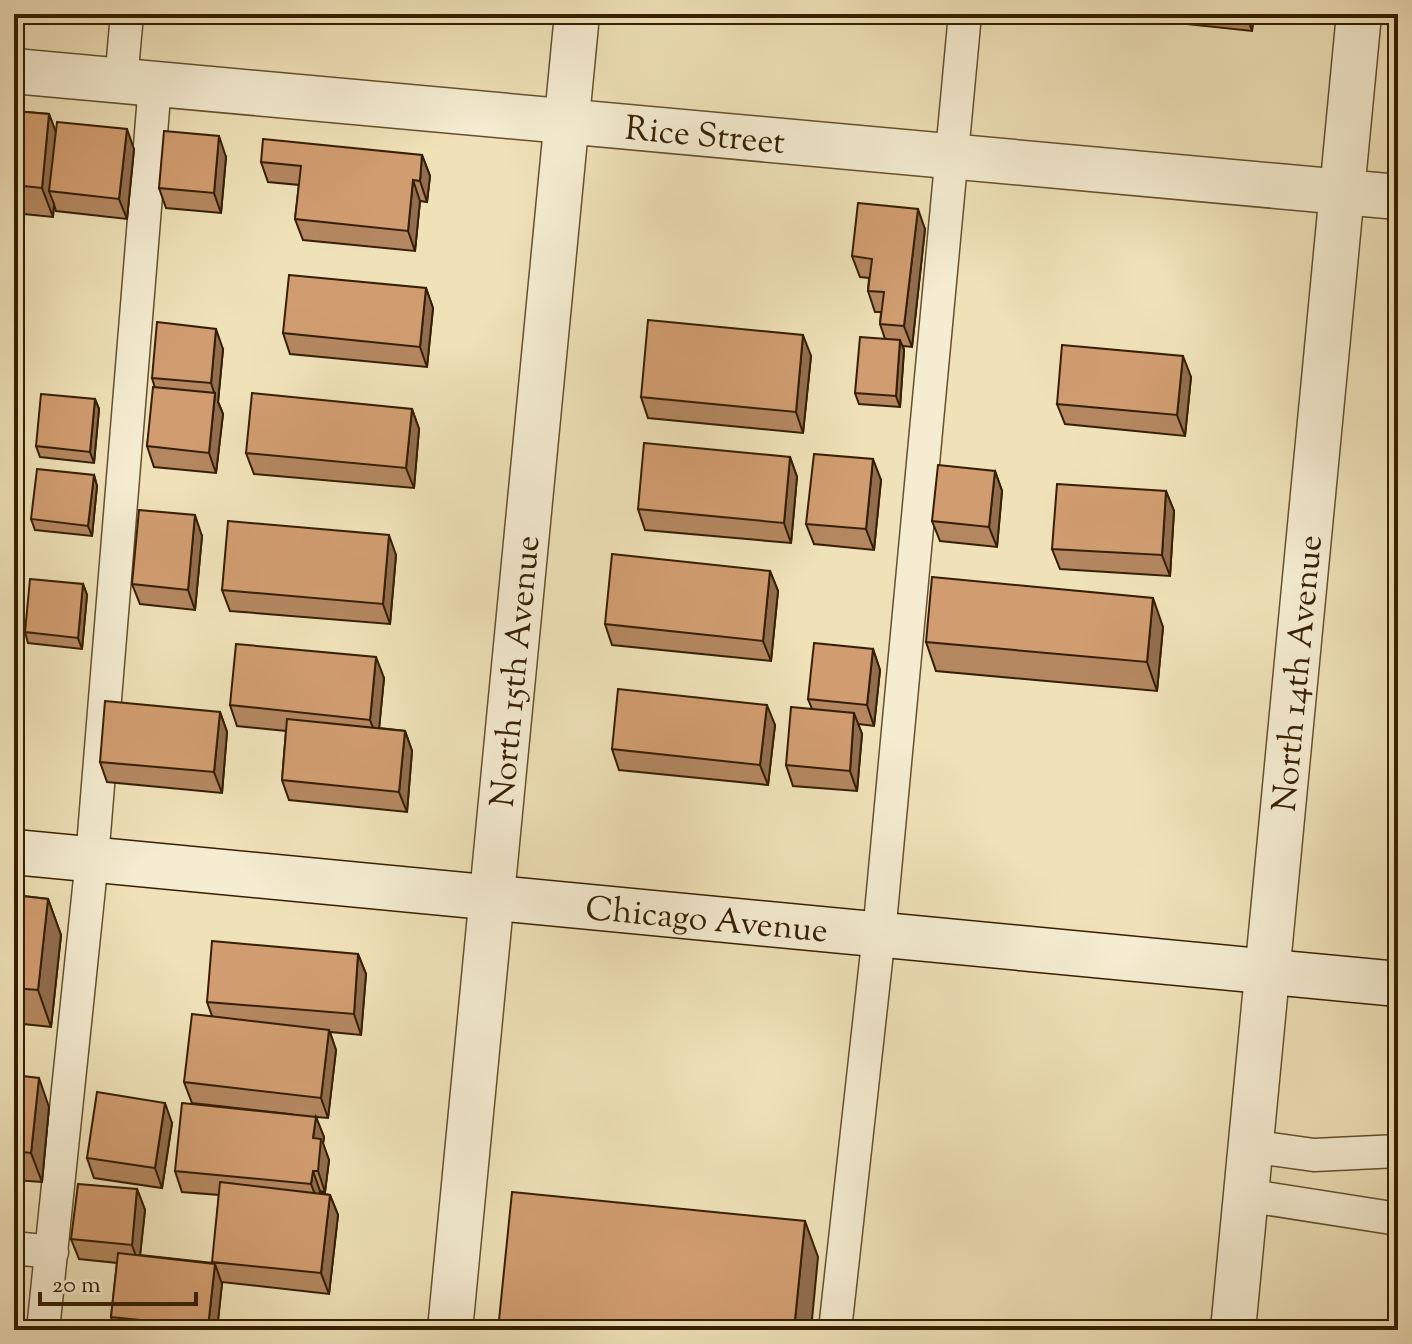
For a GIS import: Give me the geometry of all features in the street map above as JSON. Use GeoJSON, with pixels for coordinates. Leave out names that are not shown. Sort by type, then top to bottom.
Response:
{"type":"FeatureCollection","features":[{"type":"Feature","properties":{"kind":"street","name":"North 15th Avenue"},"geometry":{"type":"LineString","coordinates":[[450,1330],[577,14]]}},
{"type":"Feature","properties":{"kind":"street","name":"North 14th Avenue"},"geometry":{"type":"LineString","coordinates":[[1233,1330],[1359,14]]}},
{"type":"Feature","properties":{"kind":"street","name":"Rice Street"},"geometry":{"type":"LineString","coordinates":[[14,71],[1398,197]]}},
{"type":"Feature","properties":{"kind":"street","name":"Chicago Avenue"},"geometry":{"type":"LineString","coordinates":[[14,852],[1398,984]]}},
{"type":"Feature","properties":{"kind":"lane"},"geometry":{"type":"LineString","coordinates":[[43,1330],[92,859],[138,82],[127,14]]}},
{"type":"Feature","properties":{"kind":"lane"},"geometry":{"type":"LineString","coordinates":[[835,1330],[879,934],[965,14]]}},
{"type":"Feature","properties":{"kind":"lane"},"geometry":{"type":"LineString","coordinates":[[1250,1146],[1314,1155],[1398,1151]]}},
{"type":"Feature","properties":{"kind":"lane"},"geometry":{"type":"LineString","coordinates":[[1245,1195],[1398,1219]]}},
{"type":"Feature","properties":{"kind":"lane"},"geometry":{"type":"LineString","coordinates":[[14,1248],[52,1252]]}},
{"type":"Feature","properties":{"kind":"building"},"geometry":{"type":"Polygon","coordinates":[[[14,111],[49,114],[42,188],[14,185],[14,111]]]}},
{"type":"Feature","properties":{"kind":"building"},"geometry":{"type":"Polygon","coordinates":[[[57,122],[127,129],[119,199],[49,191],[57,122]]]}},
{"type":"Feature","properties":{"kind":"building"},"geometry":{"type":"Polygon","coordinates":[[[164,131],[219,136],[214,193],[159,188],[164,131]]]}},
{"type":"Feature","properties":{"kind":"building"},"geometry":{"type":"Polygon","coordinates":[[[263,139],[422,155],[420,181],[413,180],[408,231],[295,219],[301,166],[261,162],[263,139]]]}},
{"type":"Feature","properties":{"kind":"building"},"geometry":{"type":"Polygon","coordinates":[[[858,203],[918,209],[904,326],[880,324],[884,292],[868,291],[872,259],[852,256],[858,203]]]}},
{"type":"Feature","properties":{"kind":"building"},"geometry":{"type":"Polygon","coordinates":[[[289,275],[426,288],[420,347],[283,333],[289,275]]]}},
{"type":"Feature","properties":{"kind":"building"},"geometry":{"type":"Polygon","coordinates":[[[648,320],[803,335],[796,412],[641,397],[648,320]]]}},
{"type":"Feature","properties":{"kind":"building"},"geometry":{"type":"Polygon","coordinates":[[[157,322],[216,329],[211,383],[152,378],[157,322]]]}},
{"type":"Feature","properties":{"kind":"building"},"geometry":{"type":"Polygon","coordinates":[[[860,337],[900,340],[896,396],[855,393],[860,337]]]}},
{"type":"Feature","properties":{"kind":"building"},"geometry":{"type":"Polygon","coordinates":[[[1062,345],[1183,356],[1177,415],[1057,404],[1062,345]]]}},
{"type":"Feature","properties":{"kind":"building"},"geometry":{"type":"Polygon","coordinates":[[[153,387],[215,393],[209,453],[147,446],[153,387]]]}},
{"type":"Feature","properties":{"kind":"building"},"geometry":{"type":"Polygon","coordinates":[[[252,393],[412,409],[406,468],[246,453],[252,393]]]}},
{"type":"Feature","properties":{"kind":"building"},"geometry":{"type":"Polygon","coordinates":[[[41,394],[95,399],[90,452],[36,446],[41,394]]]}},
{"type":"Feature","properties":{"kind":"building"},"geometry":{"type":"Polygon","coordinates":[[[644,443],[790,457],[784,523],[638,509],[644,443]]]}},
{"type":"Feature","properties":{"kind":"building"},"geometry":{"type":"Polygon","coordinates":[[[814,454],[873,459],[866,529],[806,524],[814,454]]]}},
{"type":"Feature","properties":{"kind":"building"},"geometry":{"type":"Polygon","coordinates":[[[938,465],[995,471],[989,527],[932,521],[938,465]]]}},
{"type":"Feature","properties":{"kind":"building"},"geometry":{"type":"Polygon","coordinates":[[[37,469],[94,475],[88,526],[31,519],[37,469]]]}},
{"type":"Feature","properties":{"kind":"building"},"geometry":{"type":"Polygon","coordinates":[[[1057,484],[1166,491],[1162,555],[1052,549],[1057,484]]]}},
{"type":"Feature","properties":{"kind":"building"},"geometry":{"type":"Polygon","coordinates":[[[139,510],[195,515],[188,590],[132,584],[139,510]]]}},
{"type":"Feature","properties":{"kind":"building"},"geometry":{"type":"Polygon","coordinates":[[[228,521],[389,535],[383,604],[222,590],[228,521]]]}},
{"type":"Feature","properties":{"kind":"building"},"geometry":{"type":"Polygon","coordinates":[[[612,554],[770,571],[763,641],[605,624],[612,554]]]}},
{"type":"Feature","properties":{"kind":"building"},"geometry":{"type":"Polygon","coordinates":[[[932,577],[1153,598],[1147,662],[926,642],[932,577]]]}},
{"type":"Feature","properties":{"kind":"building"},"geometry":{"type":"Polygon","coordinates":[[[30,579],[83,584],[78,638],[25,632],[30,579]]]}},
{"type":"Feature","properties":{"kind":"building"},"geometry":{"type":"Polygon","coordinates":[[[814,643],[873,649],[867,705],[808,699],[814,643]]]}},
{"type":"Feature","properties":{"kind":"building"},"geometry":{"type":"Polygon","coordinates":[[[236,644],[376,657],[370,720],[230,705],[236,644]]]}},
{"type":"Feature","properties":{"kind":"building"},"geometry":{"type":"Polygon","coordinates":[[[618,689],[767,705],[760,765],[612,749],[618,689]]]}},
{"type":"Feature","properties":{"kind":"building"},"geometry":{"type":"Polygon","coordinates":[[[1398,691],[1398,743],[1393,743],[1398,691]]]}},
{"type":"Feature","properties":{"kind":"building"},"geometry":{"type":"Polygon","coordinates":[[[105,701],[220,712],[214,772],[100,762],[105,701]]]}},
{"type":"Feature","properties":{"kind":"building"},"geometry":{"type":"Polygon","coordinates":[[[791,707],[854,713],[850,771],[786,765],[791,707]]]}},
{"type":"Feature","properties":{"kind":"building"},"geometry":{"type":"Polygon","coordinates":[[[287,719],[405,731],[399,792],[282,780],[287,719]]]}},
{"type":"Feature","properties":{"kind":"building"},"geometry":{"type":"Polygon","coordinates":[[[14,895],[48,899],[38,990],[14,988],[14,895]]]}},
{"type":"Feature","properties":{"kind":"building"},"geometry":{"type":"Polygon","coordinates":[[[212,941],[358,954],[354,1014],[207,1002],[212,941]]]}},
{"type":"Feature","properties":{"kind":"building"},"geometry":{"type":"Polygon","coordinates":[[[192,1014],[329,1030],[321,1098],[184,1082],[192,1014]]]}},
{"type":"Feature","properties":{"kind":"building"},"geometry":{"type":"Polygon","coordinates":[[[14,1075],[39,1078],[31,1153],[14,1151],[14,1075]]]}},
{"type":"Feature","properties":{"kind":"building"},"geometry":{"type":"Polygon","coordinates":[[[97,1092],[165,1103],[155,1168],[87,1158],[97,1092]]]}},
{"type":"Feature","properties":{"kind":"building"},"geometry":{"type":"Polygon","coordinates":[[[182,1103],[316,1117],[313,1138],[321,1139],[318,1171],[313,1171],[311,1184],[175,1171],[182,1103]]]}},
{"type":"Feature","properties":{"kind":"building"},"geometry":{"type":"Polygon","coordinates":[[[220,1182],[330,1195],[321,1273],[212,1262],[220,1182]]]}},
{"type":"Feature","properties":{"kind":"building"},"geometry":{"type":"Polygon","coordinates":[[[78,1184],[137,1189],[132,1245],[71,1239],[78,1184]]]}},
{"type":"Feature","properties":{"kind":"building"},"geometry":{"type":"Polygon","coordinates":[[[512,1192],[805,1221],[794,1330],[498,1330],[512,1192]]]}},
{"type":"Feature","properties":{"kind":"building"},"geometry":{"type":"Polygon","coordinates":[[[118,1253],[215,1264],[208,1327],[111,1317],[118,1253]]]}}]}
